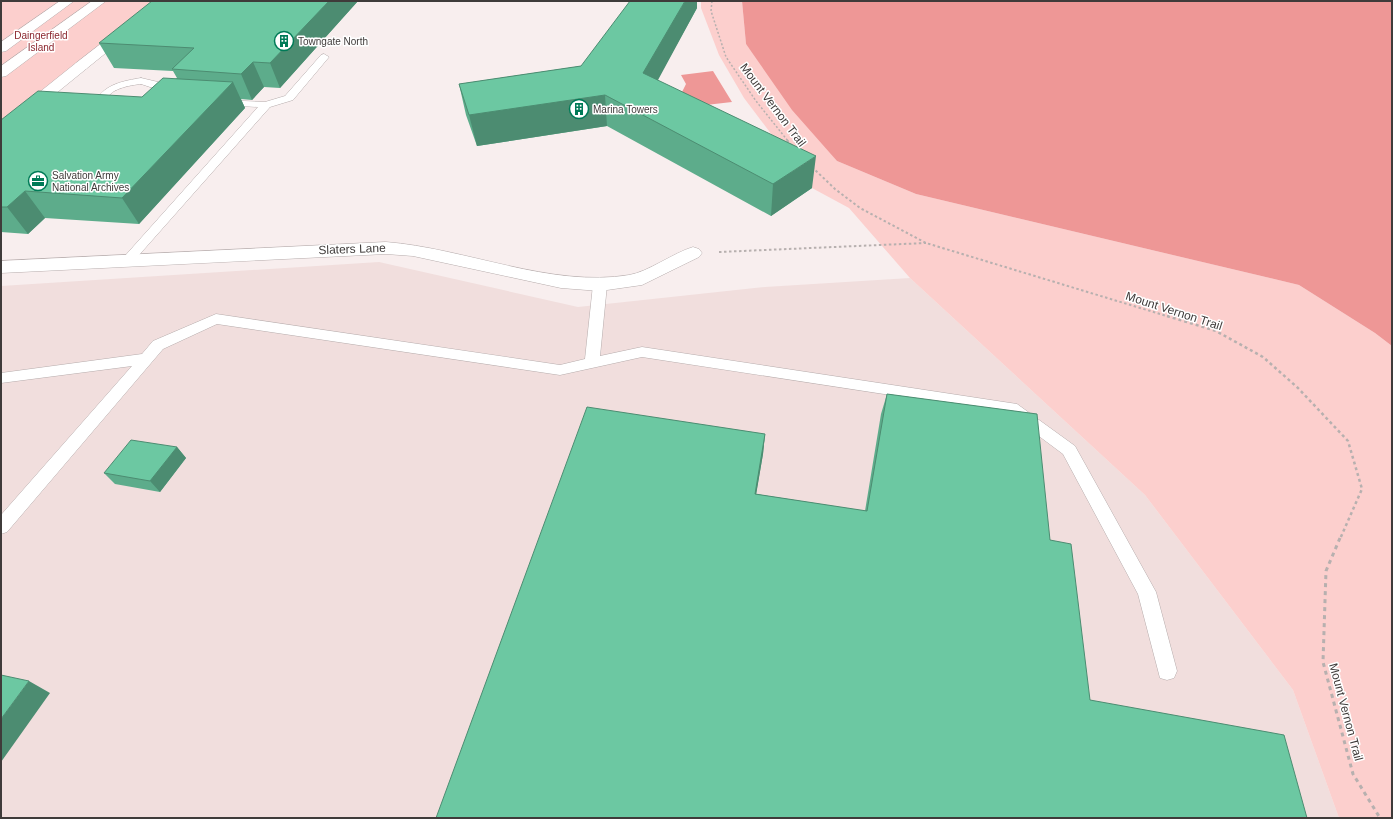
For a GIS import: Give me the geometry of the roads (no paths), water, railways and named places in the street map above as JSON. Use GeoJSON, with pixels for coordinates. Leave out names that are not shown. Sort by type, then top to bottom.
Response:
{"type":"FeatureCollection","features":[{"type":"Feature","properties":{"kind":"street"},"geometry":{"type":"LineString","coordinates":[[1,48],[68,1]]}},
{"type":"Feature","properties":{"kind":"street"},"geometry":{"type":"LineString","coordinates":[[1,73],[100,1]]}},
{"type":"Feature","properties":{"kind":"street"},"geometry":{"type":"LineString","coordinates":[[1,131],[164,1]]}},
{"type":"Feature","properties":{"kind":"street","name":"Slaters Lane"},"geometry":{"type":"LineString","coordinates":[[1,267],[386,248],[413,250],[561,282],[600,285],[635,281],[692,253]]}},
{"type":"Feature","properties":{"kind":"lane"},"geometry":{"type":"LineString","coordinates":[[210,101],[266,105],[289,98],[324,57]]}},
{"type":"Feature","properties":{"kind":"lane"},"geometry":{"type":"LineString","coordinates":[[155,97],[158,87],[155,84],[141,81],[114,88],[107,92],[101,100],[107,107],[123,108],[142,104],[155,97],[171,98]]}},
{"type":"Feature","properties":{"kind":"lane"},"geometry":{"type":"LineString","coordinates":[[128,260],[266,105]]}},
{"type":"Feature","properties":{"kind":"lane"},"geometry":{"type":"LineString","coordinates":[[592,363],[600,285]]}},
{"type":"Feature","properties":{"kind":"lane"},"geometry":{"type":"LineString","coordinates":[[1,527],[158,345],[216,319],[560,370],[642,352],[1012,408],[1069,450],[1147,592],[1167,671]]}},
{"type":"Feature","properties":{"kind":"lane"},"geometry":{"type":"LineString","coordinates":[[1,378],[145,359]]}},
{"type":"Feature","properties":{"kind":"place","name":"Towngate North"},"geometry":{"type":"Point","coordinates":[284,41]}},
{"type":"Feature","properties":{"kind":"place","name":"Marina Towers"},"geometry":{"type":"Point","coordinates":[579,109]}},
{"type":"Feature","properties":{"kind":"place","name":"Salvation Army National Archives"},"geometry":{"type":"Point","coordinates":[38,181]}},
{"type":"Feature","properties":{"kind":"park label","name":"Daingerfield Island"},"geometry":{"type":"Point","coordinates":[41,40]}}]}
